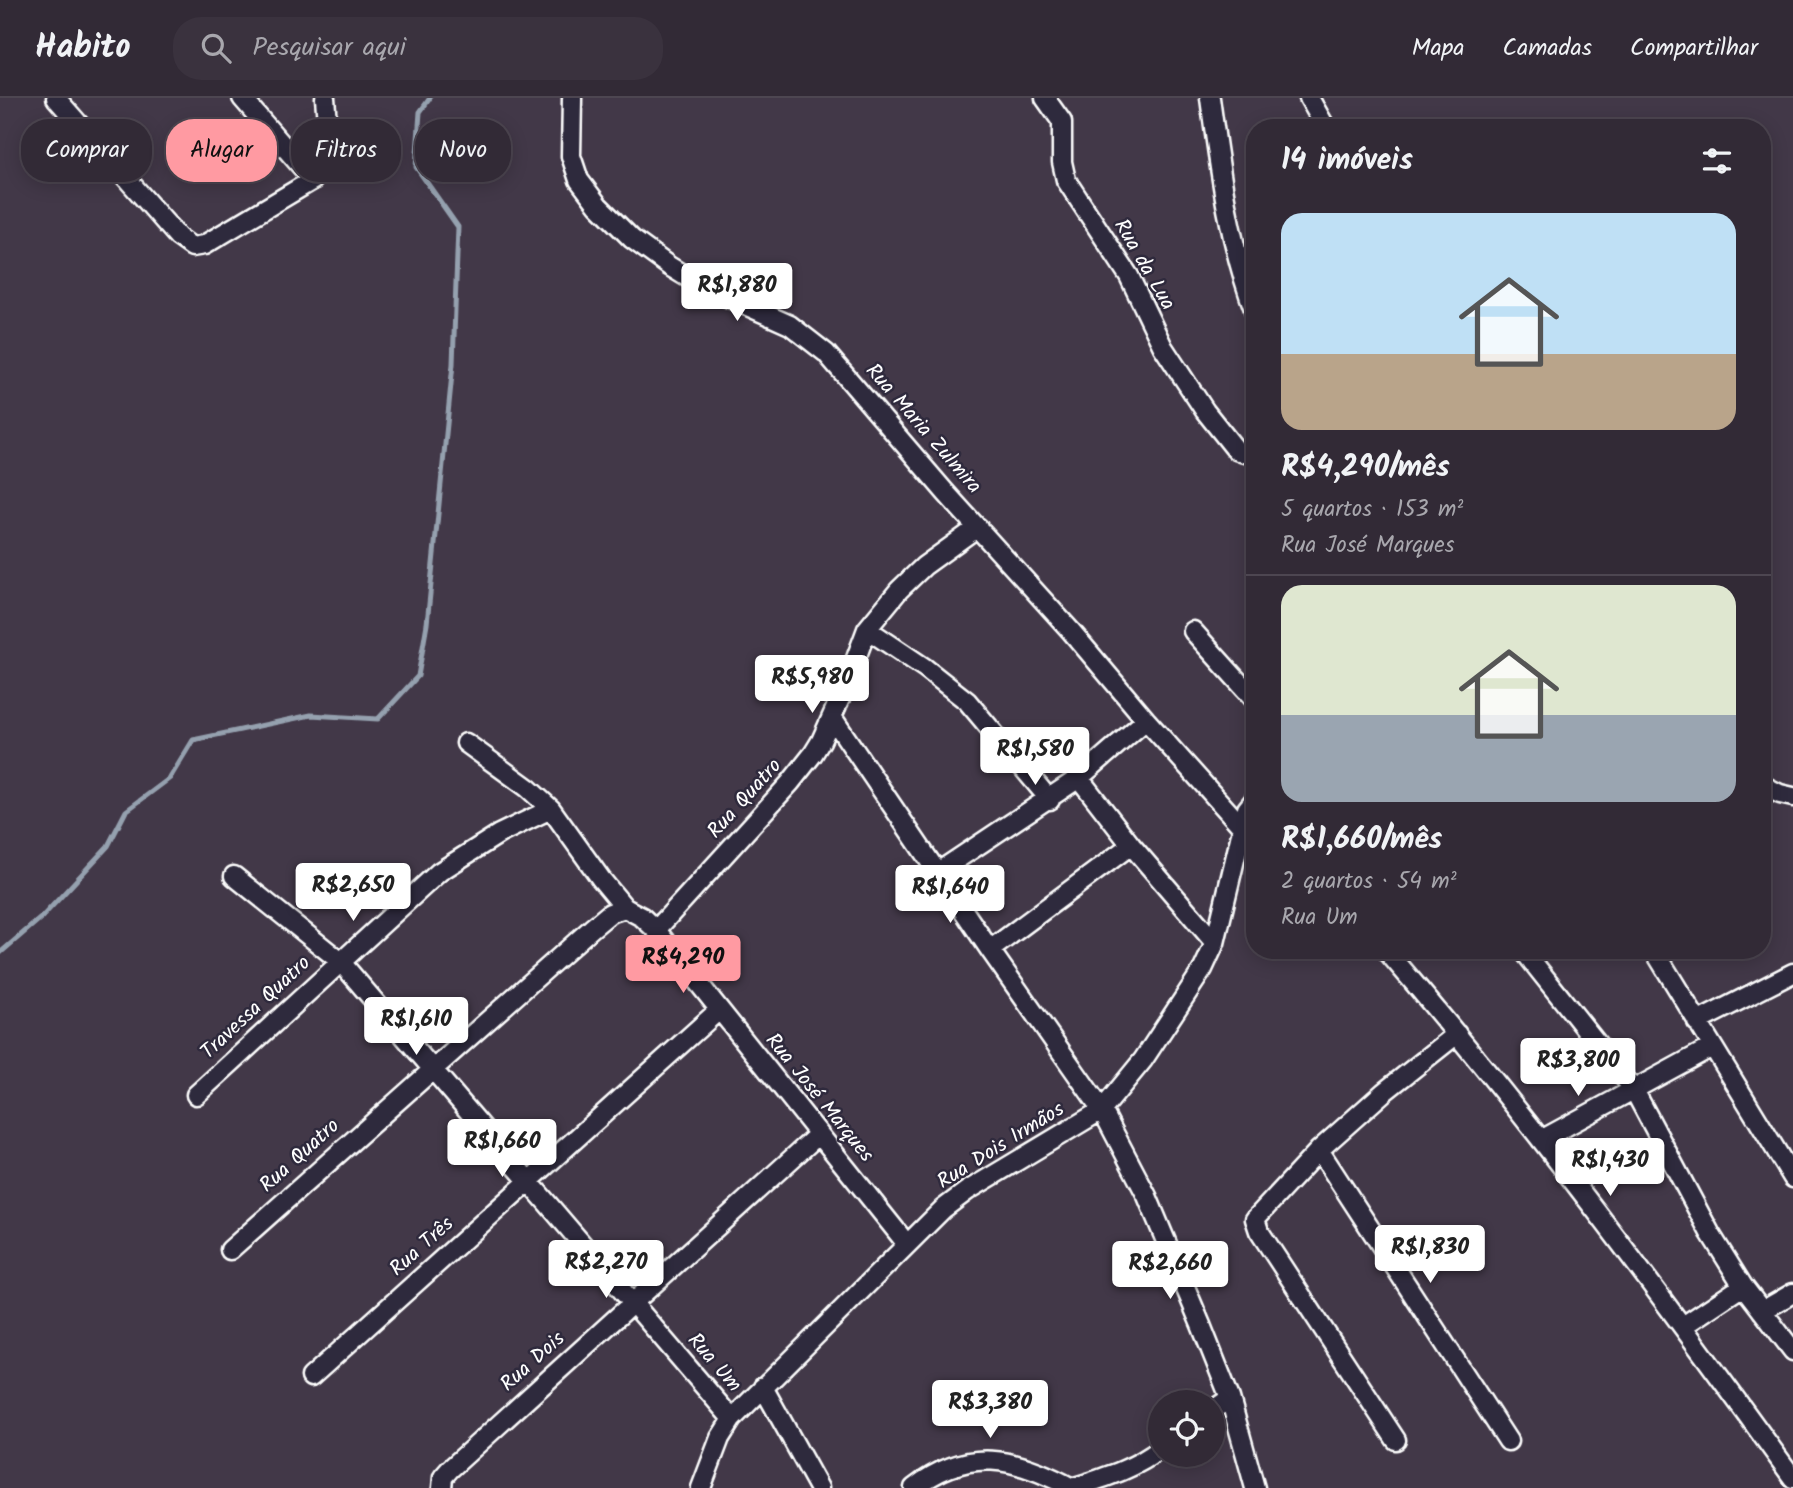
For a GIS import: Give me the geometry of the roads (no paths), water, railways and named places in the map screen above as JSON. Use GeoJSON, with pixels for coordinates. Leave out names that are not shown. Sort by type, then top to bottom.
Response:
{"type":"FeatureCollection","features":[{"type":"Feature","properties":{"kind":"street"},"geometry":{"type":"LineString","coordinates":[[56,98],[187,246],[204,245],[310,182]]}},
{"type":"Feature","properties":{"kind":"street"},"geometry":{"type":"LineString","coordinates":[[242,98],[291,155]]}},
{"type":"Feature","properties":{"kind":"street"},"geometry":{"type":"LineString","coordinates":[[326,98],[327,119]]}},
{"type":"Feature","properties":{"kind":"street","name":"Rua Maria Zulmira"},"geometry":{"type":"LineString","coordinates":[[572,98],[571,156],[579,180],[598,205],[632,239],[679,273],[782,321],[826,353],[1095,658],[1146,720],[1246,809]]}},
{"type":"Feature","properties":{"kind":"street","name":"Rua da Lua"},"geometry":{"type":"LineString","coordinates":[[1045,98],[1062,122],[1062,162],[1066,180],[1129,276],[1163,347],[1205,411],[1232,446],[1246,453]]}},
{"type":"Feature","properties":{"kind":"street"},"geometry":{"type":"LineString","coordinates":[[1210,98],[1227,211],[1246,286]]}},
{"type":"Feature","properties":{"kind":"street"},"geometry":{"type":"LineString","coordinates":[[1309,98],[1321,119]]}},
{"type":"Feature","properties":{"kind":"street","name":"Rua Quatro"},"geometry":{"type":"LineString","coordinates":[[656,930],[803,769],[832,717],[867,629],[924,566],[978,527]]}},
{"type":"Feature","properties":{"kind":"street"},"geometry":{"type":"LineString","coordinates":[[867,629],[967,701],[1049,800]]}},
{"type":"Feature","properties":{"kind":"street"},"geometry":{"type":"LineString","coordinates":[[1194,631],[1246,690]]}},
{"type":"Feature","properties":{"kind":"street"},"geometry":{"type":"LineString","coordinates":[[832,717],[1102,1110],[1147,1196],[1230,1398],[1255,1488]]}},
{"type":"Feature","properties":{"kind":"street"},"geometry":{"type":"LineString","coordinates":[[938,872],[1079,779],[1146,720]]}},
{"type":"Feature","properties":{"kind":"street","name":"Rua José Marques"},"geometry":{"type":"LineString","coordinates":[[466,743],[528,788],[551,809],[625,908],[642,916],[656,930],[906,1243]]}},
{"type":"Feature","properties":{"kind":"street"},"geometry":{"type":"LineString","coordinates":[[1079,779],[1131,845],[1215,943]]}},
{"type":"Feature","properties":{"kind":"street"},"geometry":{"type":"LineString","coordinates":[[1771,790],[1793,797]]}},
{"type":"Feature","properties":{"kind":"street","name":"Travessa Quatro"},"geometry":{"type":"LineString","coordinates":[[196,1095],[439,872],[499,834],[551,809]]}},
{"type":"Feature","properties":{"kind":"street","name":"Rua Dois Irmãos"},"geometry":{"type":"LineString","coordinates":[[701,1488],[720,1438],[732,1419],[906,1243],[967,1191],[1102,1110],[1143,1060],[1203,969],[1215,943],[1246,828]]}},
{"type":"Feature","properties":{"kind":"street"},"geometry":{"type":"LineString","coordinates":[[990,950],[1131,845]]}},
{"type":"Feature","properties":{"kind":"street","name":"Rua Um"},"geometry":{"type":"LineString","coordinates":[[234,876],[340,961],[732,1419]]}},
{"type":"Feature","properties":{"kind":"street","name":"Rua Quatro"},"geometry":{"type":"LineString","coordinates":[[230,1250],[592,928],[610,914],[625,908]]}},
{"type":"Feature","properties":{"kind":"street"},"geometry":{"type":"LineString","coordinates":[[1394,959],[1541,1140],[1683,1326],[1793,1478]]}},
{"type":"Feature","properties":{"kind":"street"},"geometry":{"type":"LineString","coordinates":[[1530,959],[1634,1090],[1689,1196],[1743,1286],[1793,1351]]}},
{"type":"Feature","properties":{"kind":"street"},"geometry":{"type":"LineString","coordinates":[[1659,959],[1793,1178]]}},
{"type":"Feature","properties":{"kind":"street"},"geometry":{"type":"LineString","coordinates":[[1697,1022],[1793,973]]}},
{"type":"Feature","properties":{"kind":"street","name":"Rua Três"},"geometry":{"type":"LineString","coordinates":[[311,1377],[719,1010]]}},
{"type":"Feature","properties":{"kind":"street"},"geometry":{"type":"LineString","coordinates":[[1396,1440],[1256,1227],[1255,1219],[1319,1150],[1384,1092],[1457,1034]]}},
{"type":"Feature","properties":{"kind":"street"},"geometry":{"type":"LineString","coordinates":[[1541,1140],[1712,1047]]}},
{"type":"Feature","properties":{"kind":"street","name":"Rua Dois"},"geometry":{"type":"LineString","coordinates":[[442,1488],[443,1477],[450,1469],[819,1134]]}},
{"type":"Feature","properties":{"kind":"street"},"geometry":{"type":"LineString","coordinates":[[1319,1150],[1508,1441]]}},
{"type":"Feature","properties":{"kind":"street"},"geometry":{"type":"LineString","coordinates":[[1683,1326],[1743,1286]]}},
{"type":"Feature","properties":{"kind":"street"},"geometry":{"type":"LineString","coordinates":[[1762,1311],[1793,1293]]}},
{"type":"Feature","properties":{"kind":"street"},"geometry":{"type":"LineString","coordinates":[[763,1387],[818,1488]]}},
{"type":"Feature","properties":{"kind":"street"},"geometry":{"type":"LineString","coordinates":[[1225,1402],[1230,1398]]}},
{"type":"Feature","properties":{"kind":"street"},"geometry":{"type":"LineString","coordinates":[[914,1488],[933,1473],[971,1460],[993,1459],[1049,1475],[1072,1488],[1124,1470],[1148,1458]]}},
{"type":"Feature","properties":{"kind":"waterway"},"geometry":{"type":"LineString","coordinates":[[0,953],[42,917],[108,846],[126,811],[170,778],[193,740],[311,715],[378,719],[418,676],[427,624],[453,364],[458,227],[416,167],[420,112],[430,98]]}}]}
